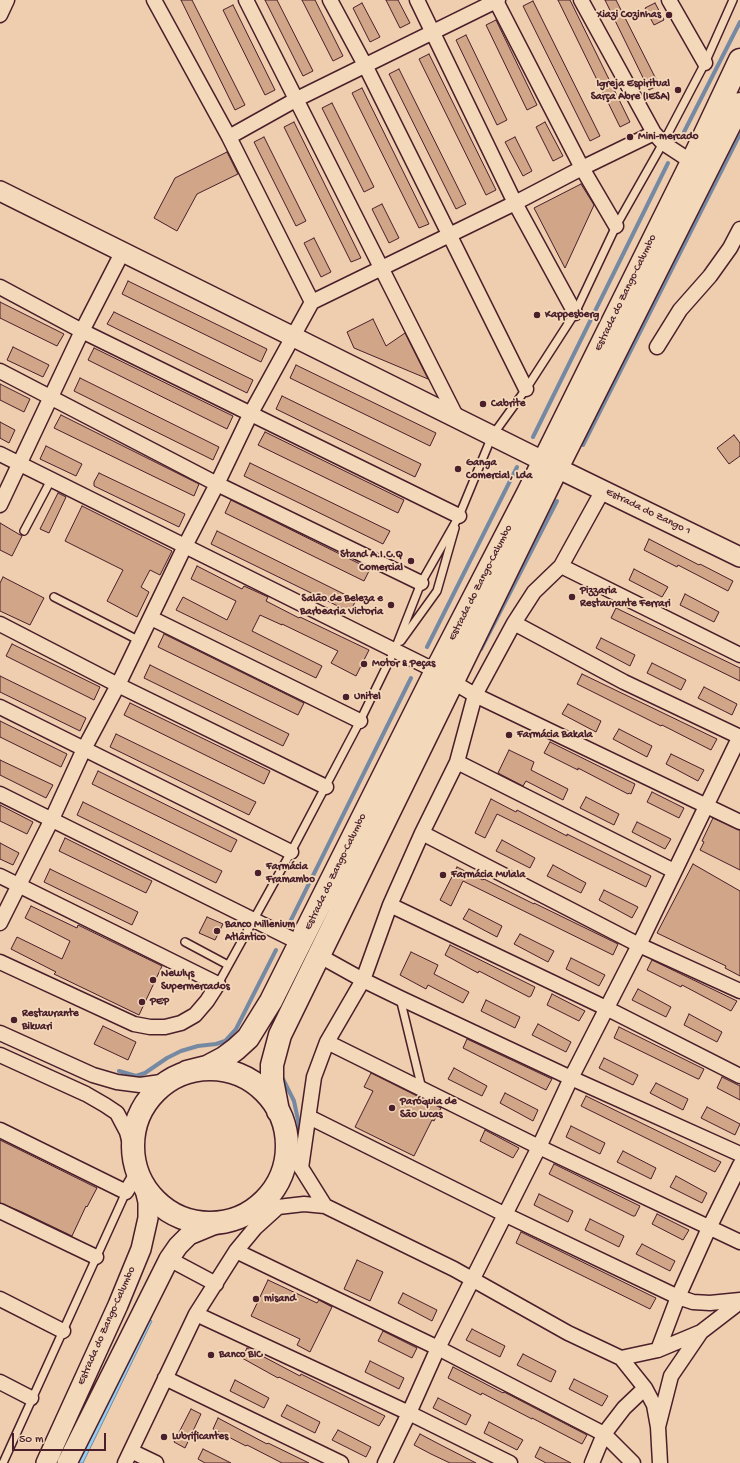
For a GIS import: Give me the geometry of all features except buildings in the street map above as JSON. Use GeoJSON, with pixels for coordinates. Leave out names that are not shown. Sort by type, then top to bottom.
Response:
{"type":"FeatureCollection","features":[{"type":"Feature","properties":{"kind":"main road","name":"Estrada do Zango-Calumbo"},"geometry":{"type":"LineString","coordinates":[[278,1111],[272,1080],[274,1052],[309,949],[550,464],[740,60]]}},
{"type":"Feature","properties":{"kind":"main road","name":"Estrada do Zango-Calumbo"},"geometry":{"type":"LineString","coordinates":[[550,464],[740,104]]}},
{"type":"Feature","properties":{"kind":"main road","name":"Estrada do Zango-Calumbo"},"geometry":{"type":"LineString","coordinates":[[177,1077],[207,1067],[236,1050],[248,1038],[271,1001],[309,949]]}},
{"type":"Feature","properties":{"kind":"main road"},"geometry":{"type":"LineString","coordinates":[[207,1069],[225,1070],[241,1076],[256,1085],[269,1097],[278,1111],[286,1136],[286,1156],[281,1176],[271,1193],[256,1208],[228,1220],[196,1222],[175,1214],[157,1202],[135,1176],[134,1135],[139,1115],[151,1096],[177,1077],[207,1069]]}},
{"type":"Feature","properties":{"kind":"street"},"geometry":{"type":"LineString","coordinates":[[0,14],[7,0]]}},
{"type":"Feature","properties":{"kind":"street"},"geometry":{"type":"LineString","coordinates":[[154,0],[229,137],[312,302]]}},
{"type":"Feature","properties":{"kind":"street"},"geometry":{"type":"LineString","coordinates":[[246,0],[457,418]]}},
{"type":"Feature","properties":{"kind":"street"},"geometry":{"type":"LineString","coordinates":[[330,0],[365,65],[526,389]]}},
{"type":"Feature","properties":{"kind":"street"},"geometry":{"type":"LineString","coordinates":[[417,0],[515,203],[575,313]]}},
{"type":"Feature","properties":{"kind":"street"},"geometry":{"type":"LineString","coordinates":[[581,0],[659,138],[692,162]]}},
{"type":"Feature","properties":{"kind":"street"},"geometry":{"type":"LineString","coordinates":[[670,0],[705,63]]}},
{"type":"Feature","properties":{"kind":"street"},"geometry":{"type":"LineString","coordinates":[[229,137],[297,99],[497,1],[582,168],[616,226]]}},
{"type":"Feature","properties":{"kind":"street"},"geometry":{"type":"LineString","coordinates":[[0,923],[251,413],[312,302],[515,203],[582,168],[659,138]]}},
{"type":"Feature","properties":{"kind":"street","name":"Estrada do Zango 1"},"geometry":{"type":"LineString","coordinates":[[0,191],[492,436],[740,557]]}},
{"type":"Feature","properties":{"kind":"street"},"geometry":{"type":"LineString","coordinates":[[657,347],[680,310],[710,276],[730,248],[740,229]]}},
{"type":"Feature","properties":{"kind":"street"},"geometry":{"type":"LineString","coordinates":[[0,505],[82,331],[122,252]]}},
{"type":"Feature","properties":{"kind":"street"},"geometry":{"type":"LineString","coordinates":[[0,287],[82,331],[459,516]]}},
{"type":"Feature","properties":{"kind":"street"},"geometry":{"type":"LineString","coordinates":[[0,371],[217,484],[421,583]]}},
{"type":"Feature","properties":{"kind":"street"},"geometry":{"type":"LineString","coordinates":[[0,454],[395,649],[445,676],[475,695],[740,822]]}},
{"type":"Feature","properties":{"kind":"street"},"geometry":{"type":"LineString","coordinates":[[301,1168],[310,1117],[314,1077],[327,1042],[363,980],[390,905],[456,762],[475,695],[514,623],[534,592],[561,566],[603,490]]}},
{"type":"Feature","properties":{"kind":"street"},"geometry":{"type":"LineString","coordinates":[[561,566],[740,655]]}},
{"type":"Feature","properties":{"kind":"street"},"geometry":{"type":"LineString","coordinates":[[151,618],[360,722]]}},
{"type":"Feature","properties":{"kind":"street"},"geometry":{"type":"LineString","coordinates":[[385,1463],[472,1278],[539,1147],[571,1078],[639,945],[740,737],[624,682],[514,623]]}},
{"type":"Feature","properties":{"kind":"street"},"geometry":{"type":"LineString","coordinates":[[0,624],[118,685],[326,787]]}},
{"type":"Feature","properties":{"kind":"street"},"geometry":{"type":"LineString","coordinates":[[0,708],[291,852]]}},
{"type":"Feature","properties":{"kind":"street"},"geometry":{"type":"LineString","coordinates":[[456,762],[674,871]]}},
{"type":"Feature","properties":{"kind":"street"},"geometry":{"type":"LineString","coordinates":[[0,794],[253,920],[309,949],[363,980],[571,1078],[740,1154]]}},
{"type":"Feature","properties":{"kind":"street"},"geometry":{"type":"LineString","coordinates":[[422,834],[639,945],[740,991]]}},
{"type":"Feature","properties":{"kind":"street"},"geometry":{"type":"LineString","coordinates":[[0,876],[218,984],[207,1001],[194,1015],[181,1023],[166,1027],[150,1027],[134,1024],[0,962]]}},
{"type":"Feature","properties":{"kind":"street"},"geometry":{"type":"LineString","coordinates":[[390,905],[606,1008],[740,1076]]}},
{"type":"Feature","properties":{"kind":"street","name":"Estrada do Zango-Calumbo"},"geometry":{"type":"LineString","coordinates":[[0,1033],[93,1075],[117,1082],[140,1085],[177,1077]]}},
{"type":"Feature","properties":{"kind":"street"},"geometry":{"type":"LineString","coordinates":[[327,1042],[539,1147],[740,1242]]}},
{"type":"Feature","properties":{"kind":"street","name":"Estrada do Zango-Calumbo"},"geometry":{"type":"LineString","coordinates":[[0,1055],[86,1094],[117,1113],[127,1132],[135,1176],[148,1202],[148,1218],[141,1249],[118,1305],[46,1463]]}},
{"type":"Feature","properties":{"kind":"street"},"geometry":{"type":"LineString","coordinates":[[310,1117],[504,1214],[678,1297],[693,1302],[710,1303],[740,1301]]}},
{"type":"Feature","properties":{"kind":"street"},"geometry":{"type":"LineString","coordinates":[[0,1130],[135,1176]]}},
{"type":"Feature","properties":{"kind":"street"},"geometry":{"type":"LineString","coordinates":[[286,1136],[290,1150],[325,1206]]}},
{"type":"Feature","properties":{"kind":"street"},"geometry":{"type":"LineString","coordinates":[[658,1350],[678,1297],[708,1228],[740,1165]]}},
{"type":"Feature","properties":{"kind":"street"},"geometry":{"type":"LineString","coordinates":[[228,1220],[278,1208],[304,1204],[325,1206],[472,1278],[568,1333],[621,1358],[645,1388],[654,1405],[658,1427],[660,1463]]}},
{"type":"Feature","properties":{"kind":"street"},"geometry":{"type":"LineString","coordinates":[[156,1463],[128,1457],[196,1314],[236,1251],[255,1228],[278,1208]]}},
{"type":"Feature","properties":{"kind":"street"},"geometry":{"type":"LineString","coordinates":[[0,1211],[96,1257]]}},
{"type":"Feature","properties":{"kind":"street","name":"Estrada do Zango-Calumbo"},"geometry":{"type":"LineString","coordinates":[[67,1463],[169,1259],[178,1246],[189,1235],[228,1220]]}},
{"type":"Feature","properties":{"kind":"street"},"geometry":{"type":"LineString","coordinates":[[236,1251],[438,1348],[604,1434],[633,1463]]}},
{"type":"Feature","properties":{"kind":"street"},"geometry":{"type":"LineString","coordinates":[[169,1259],[216,1284]]}},
{"type":"Feature","properties":{"kind":"street"},"geometry":{"type":"LineString","coordinates":[[0,1299],[63,1331]]}},
{"type":"Feature","properties":{"kind":"street"},"geometry":{"type":"LineString","coordinates":[[621,1358],[658,1350],[701,1332],[740,1301]]}},
{"type":"Feature","properties":{"kind":"street"},"geometry":{"type":"LineString","coordinates":[[196,1314],[409,1413],[510,1463]]}},
{"type":"Feature","properties":{"kind":"street"},"geometry":{"type":"LineString","coordinates":[[658,1427],[671,1376],[701,1332]]}},
{"type":"Feature","properties":{"kind":"street"},"geometry":{"type":"LineString","coordinates":[[165,1378],[341,1463]]}},
{"type":"Feature","properties":{"kind":"street"},"geometry":{"type":"LineString","coordinates":[[0,1382],[32,1398]]}},
{"type":"Feature","properties":{"kind":"street"},"geometry":{"type":"LineString","coordinates":[[592,1463],[604,1434],[624,1408],[645,1388]]}},
{"type":"Feature","properties":{"kind":"lane"},"geometry":{"type":"LineString","coordinates":[[395,649],[437,591],[459,516],[492,436],[526,389],[575,313],[659,138],[705,63],[733,0]]}},
{"type":"Feature","properties":{"kind":"lane"},"geometry":{"type":"LineString","coordinates":[[24,531],[51,480]]}},
{"type":"Feature","properties":{"kind":"lane"},"geometry":{"type":"LineString","coordinates":[[218,984],[291,852],[360,722],[395,649],[421,583],[459,516]]}},
{"type":"Feature","properties":{"kind":"lane"},"geometry":{"type":"LineString","coordinates":[[54,597],[140,641]]}},
{"type":"Feature","properties":{"kind":"lane"},"geometry":{"type":"LineString","coordinates":[[185,942],[228,965]]}},
{"type":"Feature","properties":{"kind":"lane"},"geometry":{"type":"LineString","coordinates":[[400,998],[422,1089]]}},
{"type":"Feature","properties":{"kind":"lane"},"geometry":{"type":"LineString","coordinates":[[3,1463],[96,1257],[135,1176]]}},
{"type":"Feature","properties":{"kind":"water"},"geometry":{"type":"Polygon","coordinates":[[[148,1319],[152,1321],[83,1463],[78,1463],[148,1319]]]}},
{"type":"Feature","properties":{"kind":"waterway"},"geometry":{"type":"LineString","coordinates":[[684,132],[740,22]]}},
{"type":"Feature","properties":{"kind":"waterway"},"geometry":{"type":"LineString","coordinates":[[583,445],[740,134]]}},
{"type":"Feature","properties":{"kind":"waterway"},"geometry":{"type":"LineString","coordinates":[[533,437],[668,163]]}},
{"type":"Feature","properties":{"kind":"waterway"},"geometry":{"type":"LineString","coordinates":[[427,647],[517,467]]}},
{"type":"Feature","properties":{"kind":"waterway"},"geometry":{"type":"LineString","coordinates":[[481,649],[557,501]]}},
{"type":"Feature","properties":{"kind":"waterway"},"geometry":{"type":"LineString","coordinates":[[288,926],[411,678]]}},
{"type":"Feature","properties":{"kind":"waterway"},"geometry":{"type":"LineString","coordinates":[[119,1071],[136,1076],[145,1073],[167,1058],[181,1051],[225,1041],[236,1029],[276,950]]}},
{"type":"Feature","properties":{"kind":"waterway"},"geometry":{"type":"LineString","coordinates":[[282,1077],[294,1101],[299,1125],[299,1137]]}},
{"type":"Feature","properties":{"kind":"place","name":"Xiazi Cozinhas"},"geometry":{"type":"Point","coordinates":[669,15]}},
{"type":"Feature","properties":{"kind":"place","name":"Igreja Espiritual Sarça Abre (IESA)"},"geometry":{"type":"Point","coordinates":[678,90]}},
{"type":"Feature","properties":{"kind":"place","name":"Mini-mercado"},"geometry":{"type":"Point","coordinates":[630,137]}},
{"type":"Feature","properties":{"kind":"place","name":"Kappesberg"},"geometry":{"type":"Point","coordinates":[537,315]}},
{"type":"Feature","properties":{"kind":"place","name":"Cabrite"},"geometry":{"type":"Point","coordinates":[483,404]}},
{"type":"Feature","properties":{"kind":"place","name":"Ganga Comercial, Lda"},"geometry":{"type":"Point","coordinates":[458,469]}},
{"type":"Feature","properties":{"kind":"place","name":"Stand A.I.C.Q Comercial"},"geometry":{"type":"Point","coordinates":[411,561]}},
{"type":"Feature","properties":{"kind":"place","name":"Pizzaria Restaurante Ferrari"},"geometry":{"type":"Point","coordinates":[572,597]}},
{"type":"Feature","properties":{"kind":"place","name":"Salão de Beleza e Barbearia Victoria"},"geometry":{"type":"Point","coordinates":[391,605]}},
{"type":"Feature","properties":{"kind":"place","name":"Motor & Peças"},"geometry":{"type":"Point","coordinates":[364,664]}},
{"type":"Feature","properties":{"kind":"place","name":"Unitel"},"geometry":{"type":"Point","coordinates":[346,697]}},
{"type":"Feature","properties":{"kind":"place","name":"Farmácia Bakala"},"geometry":{"type":"Point","coordinates":[509,735]}},
{"type":"Feature","properties":{"kind":"place","name":"Farmácia Framambo"},"geometry":{"type":"Point","coordinates":[258,873]}},
{"type":"Feature","properties":{"kind":"place","name":"Farmácia Mulala"},"geometry":{"type":"Point","coordinates":[443,875]}},
{"type":"Feature","properties":{"kind":"place","name":"Banco Millenium Atlântico"},"geometry":{"type":"Point","coordinates":[217,931]}},
{"type":"Feature","properties":{"kind":"place","name":"Newlys Supermercados"},"geometry":{"type":"Point","coordinates":[153,980]}},
{"type":"Feature","properties":{"kind":"place","name":"PEP"},"geometry":{"type":"Point","coordinates":[142,1002]}},
{"type":"Feature","properties":{"kind":"place","name":"Restaurante Bikuari"},"geometry":{"type":"Point","coordinates":[14,1020]}},
{"type":"Feature","properties":{"kind":"place","name":"Paróquia de São Lucas"},"geometry":{"type":"Point","coordinates":[392,1108]}},
{"type":"Feature","properties":{"kind":"place","name":"misand"},"geometry":{"type":"Point","coordinates":[256,1299]}},
{"type":"Feature","properties":{"kind":"place","name":"Banco BIC"},"geometry":{"type":"Point","coordinates":[211,1355]}},
{"type":"Feature","properties":{"kind":"place","name":"Lubrificantes"},"geometry":{"type":"Point","coordinates":[164,1437]}}]}
